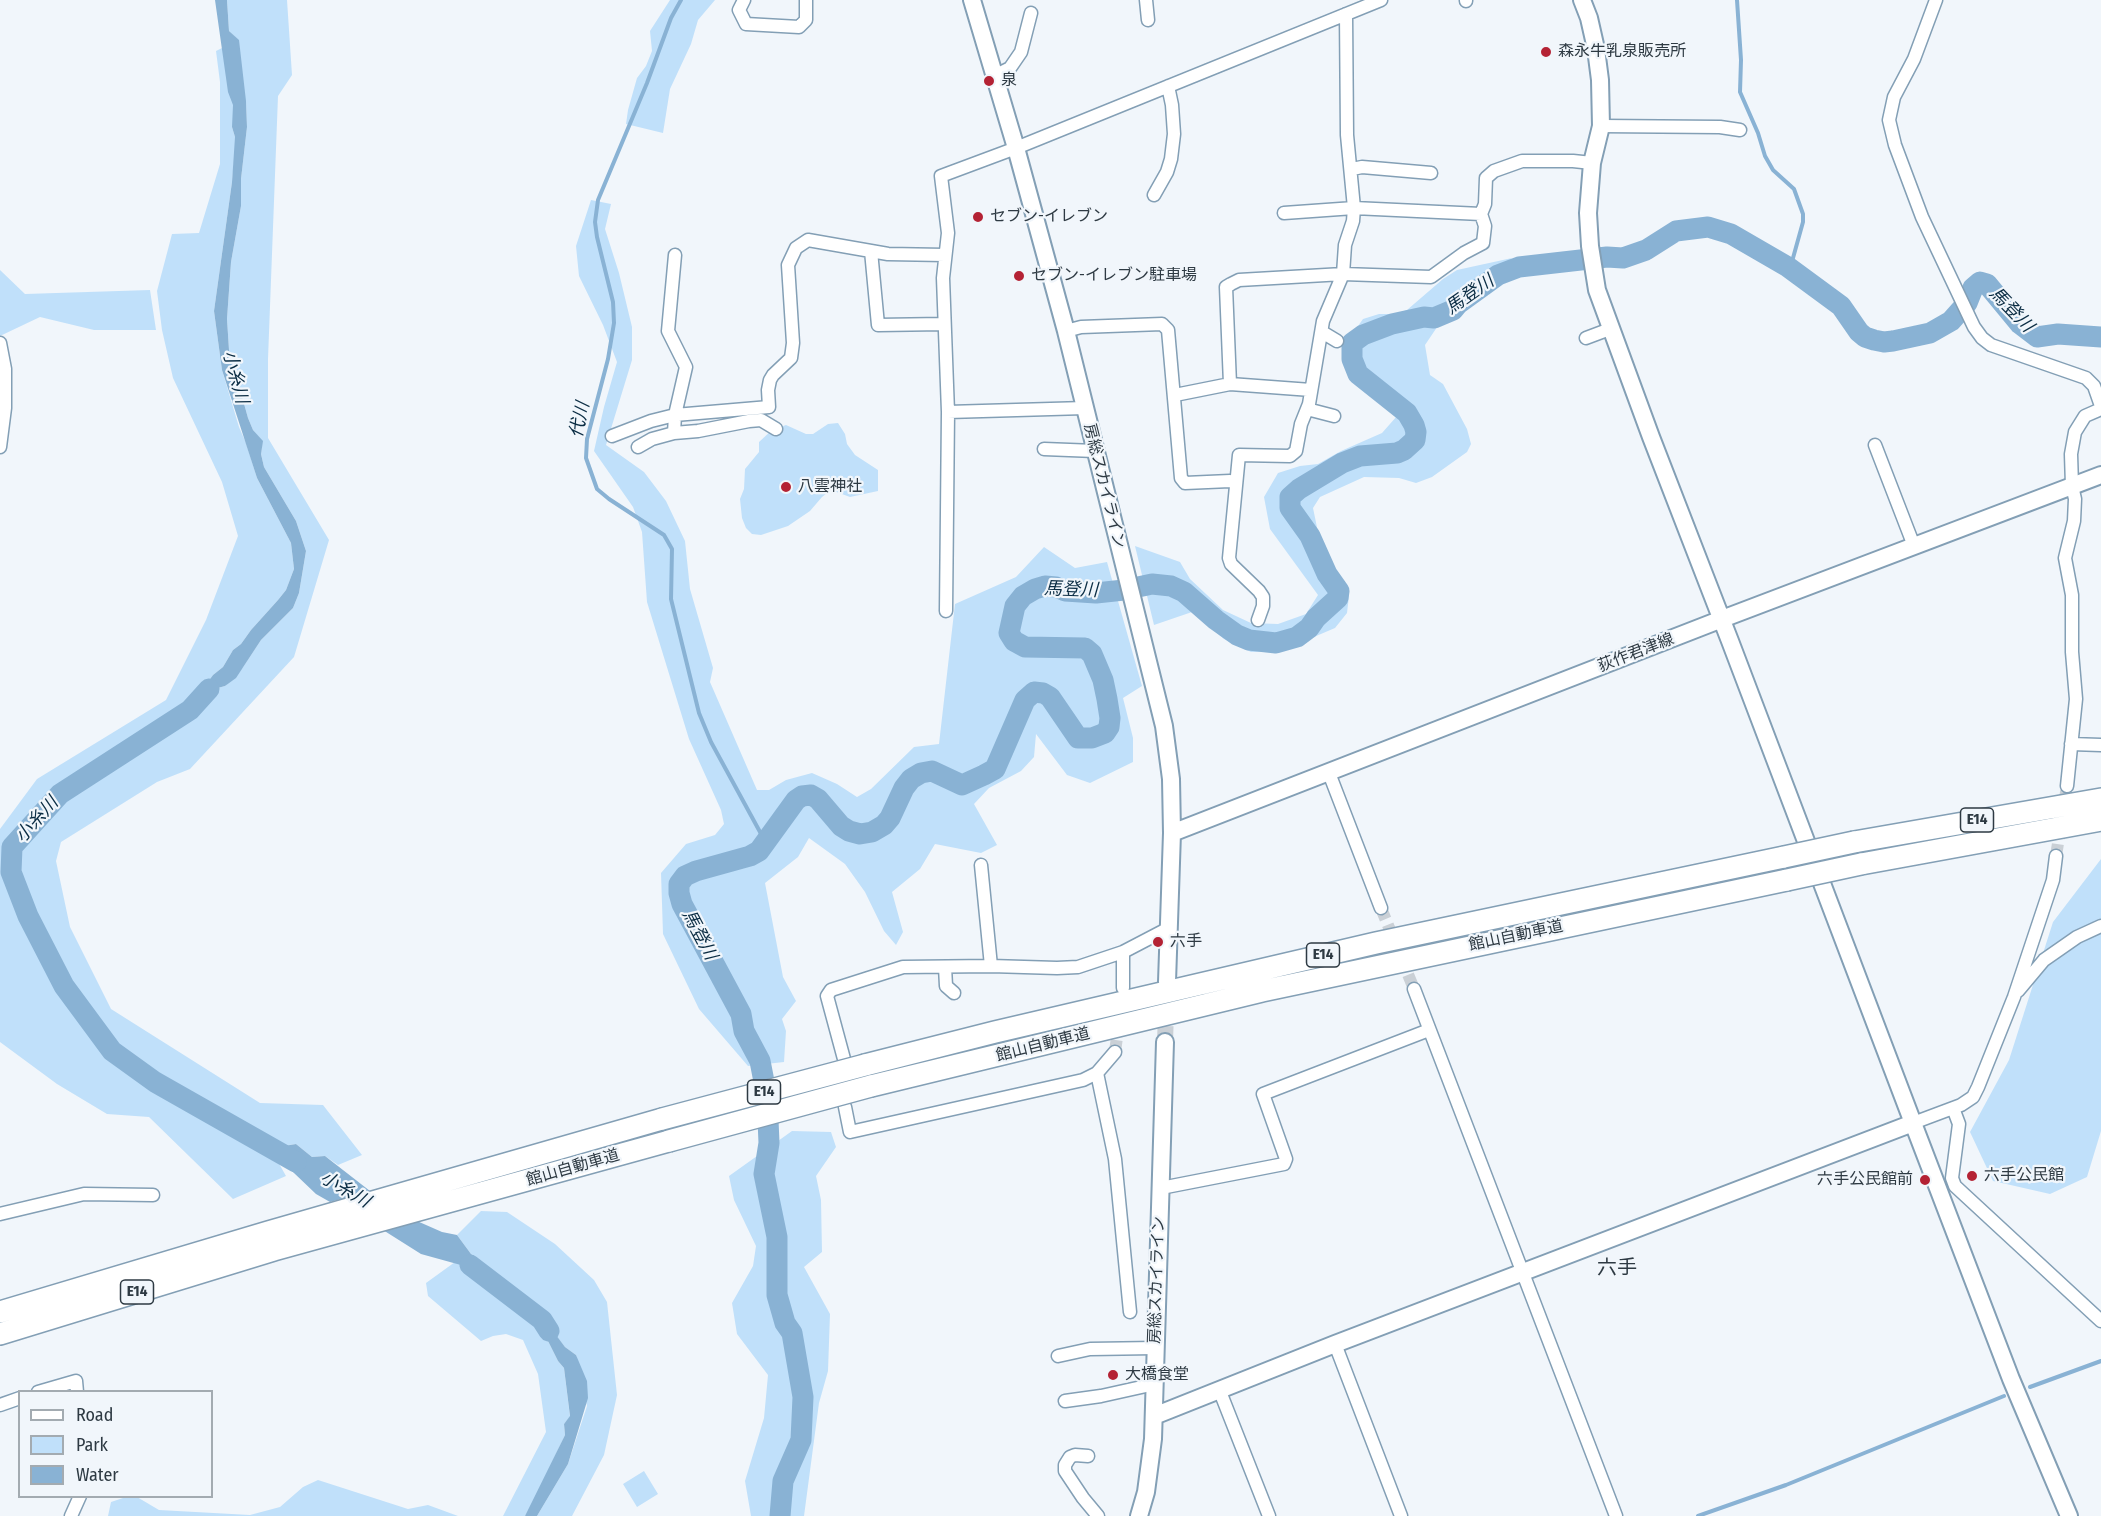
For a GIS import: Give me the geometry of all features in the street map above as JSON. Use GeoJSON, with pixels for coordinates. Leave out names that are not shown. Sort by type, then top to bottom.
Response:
{"type":"FeatureCollection","features":[{"type":"Feature","properties":{"kind":"highway","name":"館山自動車道"},"geometry":{"type":"LineString","coordinates":[[0,1334],[508,1163],[662,1119],[1006,1029],[1376,943],[1854,842],[2101,799]]}},
{"type":"Feature","properties":{"kind":"highway","name":"館山自動車道"},"geometry":{"type":"LineString","coordinates":[[0,1312],[271,1241],[517,1184],[871,1086],[1262,991],[1787,879],[2101,820]]}},
{"type":"Feature","properties":{"kind":"street"},"geometry":{"type":"LineString","coordinates":[[744,0],[739,10],[746,24],[799,27],[806,20],[806,0]]}},
{"type":"Feature","properties":{"kind":"street","name":"房総スカイライン"},"geometry":{"type":"LineString","coordinates":[[972,0],[1016,148],[1066,331],[1164,726],[1171,779],[1172,833],[1167,982]]}},
{"type":"Feature","properties":{"kind":"street"},"geometry":{"type":"LineString","coordinates":[[1146,0],[1148,20]]}},
{"type":"Feature","properties":{"kind":"street"},"geometry":{"type":"LineString","coordinates":[[946,611],[948,412],[943,278],[948,233],[941,176],[1016,148],[1380,0]]}},
{"type":"Feature","properties":{"kind":"street"},"geometry":{"type":"LineString","coordinates":[[1582,0],[1596,49],[1600,80],[1600,126],[1592,163],[1588,236],[1598,290],[1610,329],[2011,1379],[2069,1516]]}},
{"type":"Feature","properties":{"kind":"street"},"geometry":{"type":"LineString","coordinates":[[1936,0],[1914,59],[1894,97],[1889,120],[1895,145],[1922,217],[1960,299],[1982,338],[1991,345],[2086,378],[2094,386],[2101,407],[2085,416],[2075,432],[2071,454],[2072,486],[2075,499],[2074,521],[2065,558],[2072,595],[2072,652],[2076,699],[2067,786]]}},
{"type":"Feature","properties":{"kind":"street"},"geometry":{"type":"LineString","coordinates":[[994,76],[1010,68],[1021,52],[1031,13]]}},
{"type":"Feature","properties":{"kind":"street"},"geometry":{"type":"LineString","coordinates":[[1258,620],[1263,606],[1263,597],[1231,564],[1229,558],[1239,455],[1290,456],[1296,451],[1311,390],[1323,321],[1343,274],[1345,245],[1353,221],[1354,208],[1347,135],[1346,14]]}},
{"type":"Feature","properties":{"kind":"street"},"geometry":{"type":"LineString","coordinates":[[1154,195],[1167,172],[1172,151],[1174,134],[1168,86]]}},
{"type":"Feature","properties":{"kind":"street"},"geometry":{"type":"LineString","coordinates":[[1600,126],[1720,127],[1740,130]]}},
{"type":"Feature","properties":{"kind":"street"},"geometry":{"type":"LineString","coordinates":[[1230,384],[1226,287],[1239,280],[1343,274],[1431,277],[1464,253],[1483,243],[1485,226],[1481,214],[1485,204],[1486,178],[1494,171],[1522,161],[1592,163]]}},
{"type":"Feature","properties":{"kind":"street"},"geometry":{"type":"LineString","coordinates":[[1352,169],[1362,167],[1431,174]]}},
{"type":"Feature","properties":{"kind":"street"},"geometry":{"type":"LineString","coordinates":[[1284,213],[1354,208],[1481,214]]}},
{"type":"Feature","properties":{"kind":"street"},"geometry":{"type":"LineString","coordinates":[[612,436],[651,421],[675,415],[769,407],[770,380],[791,358],[793,343],[788,264],[796,248],[808,240],[888,254],[945,255]]}},
{"type":"Feature","properties":{"kind":"street"},"geometry":{"type":"LineString","coordinates":[[871,251],[878,325],[944,324]]}},
{"type":"Feature","properties":{"kind":"street"},"geometry":{"type":"LineString","coordinates":[[674,433],[675,415],[686,368],[668,331],[675,255]]}},
{"type":"Feature","properties":{"kind":"street"},"geometry":{"type":"LineString","coordinates":[[1066,331],[1081,327],[1162,324],[1168,330],[1181,478],[1185,483],[1230,481]]}},
{"type":"Feature","properties":{"kind":"street"},"geometry":{"type":"LineString","coordinates":[[1586,338],[1610,329]]}},
{"type":"Feature","properties":{"kind":"street"},"geometry":{"type":"LineString","coordinates":[[1322,332],[1337,341]]}},
{"type":"Feature","properties":{"kind":"street"},"geometry":{"type":"LineString","coordinates":[[0,343],[5,369],[5,408],[0,447]]}},
{"type":"Feature","properties":{"kind":"street"},"geometry":{"type":"LineString","coordinates":[[1174,395],[1230,384],[1311,390]]}},
{"type":"Feature","properties":{"kind":"street"},"geometry":{"type":"LineString","coordinates":[[948,412],[1085,408]]}},
{"type":"Feature","properties":{"kind":"street"},"geometry":{"type":"LineString","coordinates":[[1307,409],[1335,416]]}},
{"type":"Feature","properties":{"kind":"street"},"geometry":{"type":"LineString","coordinates":[[638,447],[674,433],[761,420],[776,429]]}},
{"type":"Feature","properties":{"kind":"street"},"geometry":{"type":"LineString","coordinates":[[1875,445],[1914,546]]}},
{"type":"Feature","properties":{"kind":"street"},"geometry":{"type":"LineString","coordinates":[[1044,449],[1095,451]]}},
{"type":"Feature","properties":{"kind":"street","name":"荻作君津線"},"geometry":{"type":"LineString","coordinates":[[1172,833],[1722,619],[2101,475]]}},
{"type":"Feature","properties":{"kind":"street"},"geometry":{"type":"LineString","coordinates":[[2071,744],[2101,745]]}},
{"type":"Feature","properties":{"kind":"street"},"geometry":{"type":"LineString","coordinates":[[1329,773],[1381,908]]}},
{"type":"Feature","properties":{"kind":"street"},"geometry":{"type":"LineString","coordinates":[[1154,1416],[1521,1272],[1913,1124],[1953,1108],[1973,1097],[2014,997],[2053,880],[2056,856]]}},
{"type":"Feature","properties":{"kind":"street"},"geometry":{"type":"LineString","coordinates":[[981,865],[991,966]]}},
{"type":"Feature","properties":{"kind":"street"},"geometry":{"type":"LineString","coordinates":[[2014,997],[2044,960],[2077,937],[2101,926]]}},
{"type":"Feature","properties":{"kind":"street"},"geometry":{"type":"LineString","coordinates":[[844,1059],[828,996],[831,990],[903,968],[1078,967],[1123,952],[1169,928]]}},
{"type":"Feature","properties":{"kind":"street"},"geometry":{"type":"LineString","coordinates":[[1123,952],[1123,988]]}},
{"type":"Feature","properties":{"kind":"street"},"geometry":{"type":"LineString","coordinates":[[945,967],[946,986],[954,993]]}},
{"type":"Feature","properties":{"kind":"street"},"geometry":{"type":"LineString","coordinates":[[1414,989],[1616,1516]]}},
{"type":"Feature","properties":{"kind":"street"},"geometry":{"type":"LineString","coordinates":[[1161,1188],[1284,1164],[1286,1159],[1263,1094],[1429,1030]]}},
{"type":"Feature","properties":{"kind":"street","name":"房総スカイライン"},"geometry":{"type":"LineString","coordinates":[[1139,1516],[1149,1474],[1154,1416],[1165,1042]]}},
{"type":"Feature","properties":{"kind":"street"},"geometry":{"type":"LineString","coordinates":[[845,1107],[850,1132],[1083,1080],[1097,1073],[1115,1052]]}},
{"type":"Feature","properties":{"kind":"street"},"geometry":{"type":"LineString","coordinates":[[1097,1073],[1115,1159],[1130,1312]]}},
{"type":"Feature","properties":{"kind":"street"},"geometry":{"type":"LineString","coordinates":[[1953,1108],[1959,1124],[1952,1178],[1955,1186],[2101,1321]]}},
{"type":"Feature","properties":{"kind":"street"},"geometry":{"type":"LineString","coordinates":[[0,1214],[84,1194],[153,1195]]}},
{"type":"Feature","properties":{"kind":"street"},"geometry":{"type":"LineString","coordinates":[[1335,1344],[1401,1516]]}},
{"type":"Feature","properties":{"kind":"street"},"geometry":{"type":"LineString","coordinates":[[1058,1356],[1090,1349],[1155,1348]]}},
{"type":"Feature","properties":{"kind":"street"},"geometry":{"type":"LineString","coordinates":[[45,1390],[76,1381],[77,1390]]}},
{"type":"Feature","properties":{"kind":"street"},"geometry":{"type":"LineString","coordinates":[[1065,1401],[1155,1384]]}},
{"type":"Feature","properties":{"kind":"street"},"geometry":{"type":"LineString","coordinates":[[1220,1389],[1269,1516]]}},
{"type":"Feature","properties":{"kind":"street"},"geometry":{"type":"LineString","coordinates":[[0,1405],[18,1399]]}},
{"type":"Feature","properties":{"kind":"street"},"geometry":{"type":"LineString","coordinates":[[1088,1456],[1080,1454],[1070,1457],[1065,1465],[1065,1471],[1098,1516]]}},
{"type":"Feature","properties":{"kind":"street"},"geometry":{"type":"LineString","coordinates":[[71,1516],[80,1498]]}},
{"type":"Feature","properties":{"kind":"green space"},"geometry":{"type":"Polygon","coordinates":[[[227,0],[287,0],[292,75],[278,96],[268,359],[268,438],[329,540],[294,657],[190,769],[157,782],[61,842],[56,861],[70,927],[111,1009],[260,1103],[323,1105],[362,1155],[338,1165],[325,1156],[312,1157],[296,1144],[283,1146],[273,1153],[286,1176],[233,1199],[149,1117],[107,1114],[57,1084],[0,1042],[0,829],[37,779],[166,700],[206,620],[238,536],[222,482],[173,378],[162,330],[157,291],[172,234],[199,233],[220,164],[220,82],[216,51],[238,40],[229,31],[227,0]],[[246,102],[232,127],[235,151],[232,182],[214,311],[222,370],[239,427],[257,478],[291,543],[294,569],[286,590],[241,644],[233,650],[223,667],[213,675],[191,709],[214,689],[225,686],[243,667],[261,640],[293,608],[299,593],[306,551],[296,521],[264,467],[261,454],[262,441],[253,430],[248,418],[229,350],[227,319],[231,262],[241,206],[241,179],[247,127],[246,102]]]}},
{"type":"Feature","properties":{"kind":"green space"},"geometry":{"type":"Polygon","coordinates":[[[670,0],[715,0],[698,20],[691,44],[670,89],[663,133],[626,124],[637,78],[646,66],[652,51],[650,31],[670,0]]]}},
{"type":"Feature","properties":{"kind":"green space"},"geometry":{"type":"Polygon","coordinates":[[[591,200],[611,204],[605,229],[619,273],[632,327],[632,360],[606,445],[644,472],[666,501],[685,541],[690,589],[713,668],[710,682],[757,790],[769,790],[786,780],[812,773],[837,784],[857,797],[871,789],[914,747],[939,744],[955,604],[1016,577],[1044,547],[1075,568],[1107,562],[1142,686],[1123,698],[1133,738],[1133,762],[1090,783],[1067,775],[1036,734],[1034,757],[1021,771],[989,788],[974,804],[997,845],[981,853],[935,844],[920,869],[892,892],[903,932],[896,945],[884,931],[865,892],[845,864],[809,838],[798,857],[765,883],[783,977],[796,1001],[782,1019],[786,1031],[784,1062],[748,1066],[699,1009],[663,934],[661,873],[686,844],[715,835],[724,824],[721,810],[689,739],[647,602],[642,532],[633,507],[594,451],[617,362],[603,325],[579,276],[576,246],[591,200]]]}},
{"type":"Feature","properties":{"kind":"green space"},"geometry":{"type":"Polygon","coordinates":[[[1512,258],[1454,302],[1425,345],[1430,375],[1443,384],[1467,429],[1471,444],[1467,452],[1432,477],[1416,483],[1399,478],[1364,477],[1320,497],[1313,508],[1319,537],[1327,559],[1349,596],[1347,613],[1335,628],[1281,651],[1251,652],[1224,639],[1192,612],[1154,625],[1135,546],[1180,562],[1190,579],[1223,610],[1251,623],[1278,624],[1306,614],[1318,595],[1270,529],[1264,497],[1278,473],[1300,466],[1318,464],[1382,433],[1397,416],[1363,388],[1349,371],[1345,357],[1346,343],[1363,319],[1407,310],[1457,270],[1512,258]]]}},
{"type":"Feature","properties":{"kind":"green space"},"geometry":{"type":"Polygon","coordinates":[[[0,270],[25,294],[150,290],[156,330],[94,330],[40,317],[0,336],[0,270]]]}},
{"type":"Feature","properties":{"kind":"green space"},"geometry":{"type":"Polygon","coordinates":[[[838,423],[845,434],[847,444],[855,455],[878,470],[878,491],[850,497],[831,490],[810,511],[788,526],[761,535],[752,534],[746,528],[742,518],[740,499],[744,489],[745,469],[759,452],[759,442],[772,430],[786,425],[806,434],[813,434],[828,424],[838,423]]]}},
{"type":"Feature","properties":{"kind":"green space"},"geometry":{"type":"Polygon","coordinates":[[[2101,859],[2101,1131],[2087,1177],[2050,1194],[1993,1181],[1970,1132],[2009,1060],[2053,922],[2101,859]]]}},
{"type":"Feature","properties":{"kind":"green space"},"geometry":{"type":"Polygon","coordinates":[[[792,1131],[831,1132],[836,1147],[816,1176],[821,1200],[822,1252],[804,1267],[830,1314],[828,1371],[819,1403],[804,1516],[751,1516],[745,1481],[764,1418],[768,1375],[737,1334],[732,1303],[753,1266],[756,1246],[734,1200],[729,1176],[792,1131]]]}},
{"type":"Feature","properties":{"kind":"green space"},"geometry":{"type":"Polygon","coordinates":[[[481,1211],[507,1212],[555,1244],[594,1280],[607,1302],[617,1395],[604,1455],[572,1516],[537,1516],[568,1464],[587,1406],[576,1355],[565,1347],[554,1333],[537,1329],[545,1335],[564,1368],[570,1417],[564,1424],[565,1435],[529,1511],[525,1516],[503,1516],[546,1432],[538,1374],[523,1340],[506,1334],[481,1341],[428,1296],[426,1283],[455,1262],[492,1281],[482,1262],[471,1254],[457,1235],[481,1211]]]}},
{"type":"Feature","properties":{"kind":"green space"},"geometry":{"type":"Polygon","coordinates":[[[644,1471],[658,1494],[637,1507],[623,1484],[644,1471]]]}},
{"type":"Feature","properties":{"kind":"green space"},"geometry":{"type":"Polygon","coordinates":[[[318,1480],[408,1509],[428,1505],[458,1516],[108,1516],[111,1502],[123,1498],[139,1498],[159,1510],[250,1515],[280,1507],[303,1487],[318,1480]]]}},
{"type":"Feature","properties":{"kind":"water"},"geometry":{"type":"Polygon","coordinates":[[[215,0],[227,0],[229,31],[239,40],[246,101],[247,127],[241,179],[241,206],[231,262],[227,319],[229,350],[248,418],[253,430],[263,441],[261,454],[264,467],[296,521],[306,551],[299,593],[293,608],[261,640],[236,678],[225,686],[214,689],[190,710],[233,650],[241,644],[286,590],[294,569],[291,543],[257,478],[222,370],[214,311],[232,182],[235,137],[232,127],[233,105],[228,92],[215,0]]]}},
{"type":"Feature","properties":{"kind":"water"},"geometry":{"type":"Polygon","coordinates":[[[296,1144],[312,1157],[325,1156],[370,1191],[330,1202],[316,1194],[273,1153],[272,1148],[296,1144]]]}},
{"type":"Feature","properties":{"kind":"water"},"geometry":{"type":"Polygon","coordinates":[[[417,1221],[442,1232],[457,1235],[471,1254],[482,1262],[492,1282],[468,1267],[421,1254],[383,1230],[417,1221]]]}},
{"type":"Feature","properties":{"kind":"water"},"geometry":{"type":"Polygon","coordinates":[[[529,1310],[541,1315],[565,1347],[576,1355],[587,1381],[588,1398],[568,1464],[537,1516],[525,1516],[565,1435],[564,1424],[570,1416],[564,1368],[545,1335],[537,1329],[528,1315],[529,1310]]]}},
{"type":"Feature","properties":{"kind":"waterway","name":"代川"},"geometry":{"type":"LineString","coordinates":[[681,0],[671,18],[647,83],[598,200],[595,222],[613,302],[614,323],[608,359],[587,439],[586,458],[597,489],[664,535],[672,549],[671,599],[699,713],[711,742],[766,843]]}},
{"type":"Feature","properties":{"kind":"waterway"},"geometry":{"type":"LineString","coordinates":[[1737,0],[1741,60],[1740,92],[1758,133],[1765,156],[1773,170],[1794,189],[1803,214],[1793,258],[1788,267]]}},
{"type":"Feature","properties":{"kind":"waterway","name":"馬登川"},"geometry":{"type":"LineString","coordinates":[[780,1516],[783,1481],[801,1440],[803,1397],[792,1333],[785,1323],[777,1295],[777,1237],[764,1174],[769,1143],[767,1097],[760,1061],[744,1031],[741,1014],[682,904],[679,884],[685,876],[750,856],[759,851],[796,800],[802,796],[811,795],[818,799],[841,826],[860,834],[872,832],[884,825],[890,818],[904,788],[911,779],[921,773],[932,771],[962,785],[984,775],[995,769],[1025,700],[1034,692],[1050,697],[1078,738],[1092,738],[1105,733],[1109,727],[1110,718],[1107,699],[1103,680],[1092,654],[1085,648],[1025,647],[1014,641],[1009,633],[1015,606],[1023,596],[1035,589],[1045,586],[1065,591],[1096,593],[1152,584],[1171,586],[1184,592],[1237,635],[1249,640],[1276,643],[1297,637],[1338,598],[1339,591],[1327,574],[1310,536],[1290,508],[1290,497],[1342,463],[1360,456],[1397,453],[1415,440],[1414,425],[1407,413],[1358,374],[1352,359],[1352,343],[1363,335],[1392,324],[1424,317],[1434,318],[1453,310],[1498,275],[1519,267],[1607,257],[1623,258],[1646,250],[1676,231],[1708,227],[1731,234],[1788,267],[1841,306],[1859,332],[1874,340],[1893,341],[1930,333],[1951,321],[1967,303],[1973,288],[1980,282],[1987,284],[2020,324],[2037,337],[2058,334],[2101,337]]}},
{"type":"Feature","properties":{"kind":"waterway","name":"小糸川"},"geometry":{"type":"LineString","coordinates":[[209,689],[190,710],[60,794],[12,847],[11,872],[28,916],[64,986],[112,1051],[155,1082],[296,1162]]}},
{"type":"Feature","properties":{"kind":"waterway","name":"小糸川"},"geometry":{"type":"LineString","coordinates":[[470,1265],[542,1320],[549,1331]]}},
{"type":"Feature","properties":{"kind":"waterway"},"geometry":{"type":"LineString","coordinates":[[2030,1387],[2101,1361]]}},
{"type":"Feature","properties":{"kind":"waterway"},"geometry":{"type":"LineString","coordinates":[[1698,1516],[1786,1485],[2004,1396]]}},
{"type":"Feature","properties":{"kind":"tunnel"},"geometry":{"type":"LineString","coordinates":[[2056,856],[2067,786]]}},
{"type":"Feature","properties":{"kind":"tunnel"},"geometry":{"type":"LineString","coordinates":[[1381,908],[1414,989]]}},
{"type":"Feature","properties":{"kind":"tunnel"},"geometry":{"type":"LineString","coordinates":[[1165,1042],[1167,982]]}},
{"type":"Feature","properties":{"kind":"tunnel"},"geometry":{"type":"LineString","coordinates":[[1115,1052],[1119,1022]]}},
{"type":"Feature","properties":{"kind":"place","name":"森永牛乳泉販売所"},"geometry":{"type":"Point","coordinates":[1546,52]}},
{"type":"Feature","properties":{"kind":"place","name":"泉"},"geometry":{"type":"Point","coordinates":[989,81]}},
{"type":"Feature","properties":{"kind":"place","name":"セブン-イレブン"},"geometry":{"type":"Point","coordinates":[978,217]}},
{"type":"Feature","properties":{"kind":"place","name":"セブン-イレブン駐車場"},"geometry":{"type":"Point","coordinates":[1019,276]}},
{"type":"Feature","properties":{"kind":"place","name":"八雲神社"},"geometry":{"type":"Point","coordinates":[786,487]}},
{"type":"Feature","properties":{"kind":"place","name":"六手"},"geometry":{"type":"Point","coordinates":[1158,942]}},
{"type":"Feature","properties":{"kind":"place","name":"六手公民館"},"geometry":{"type":"Point","coordinates":[1972,1176]}},
{"type":"Feature","properties":{"kind":"place","name":"六手公民館前"},"geometry":{"type":"Point","coordinates":[1925,1180]}},
{"type":"Feature","properties":{"kind":"place","name":"大橋食堂"},"geometry":{"type":"Point","coordinates":[1113,1375]}},
{"type":"Feature","properties":{"kind":"district","name":"六手"},"geometry":{"type":"Point","coordinates":[1617,1268]}}]}
